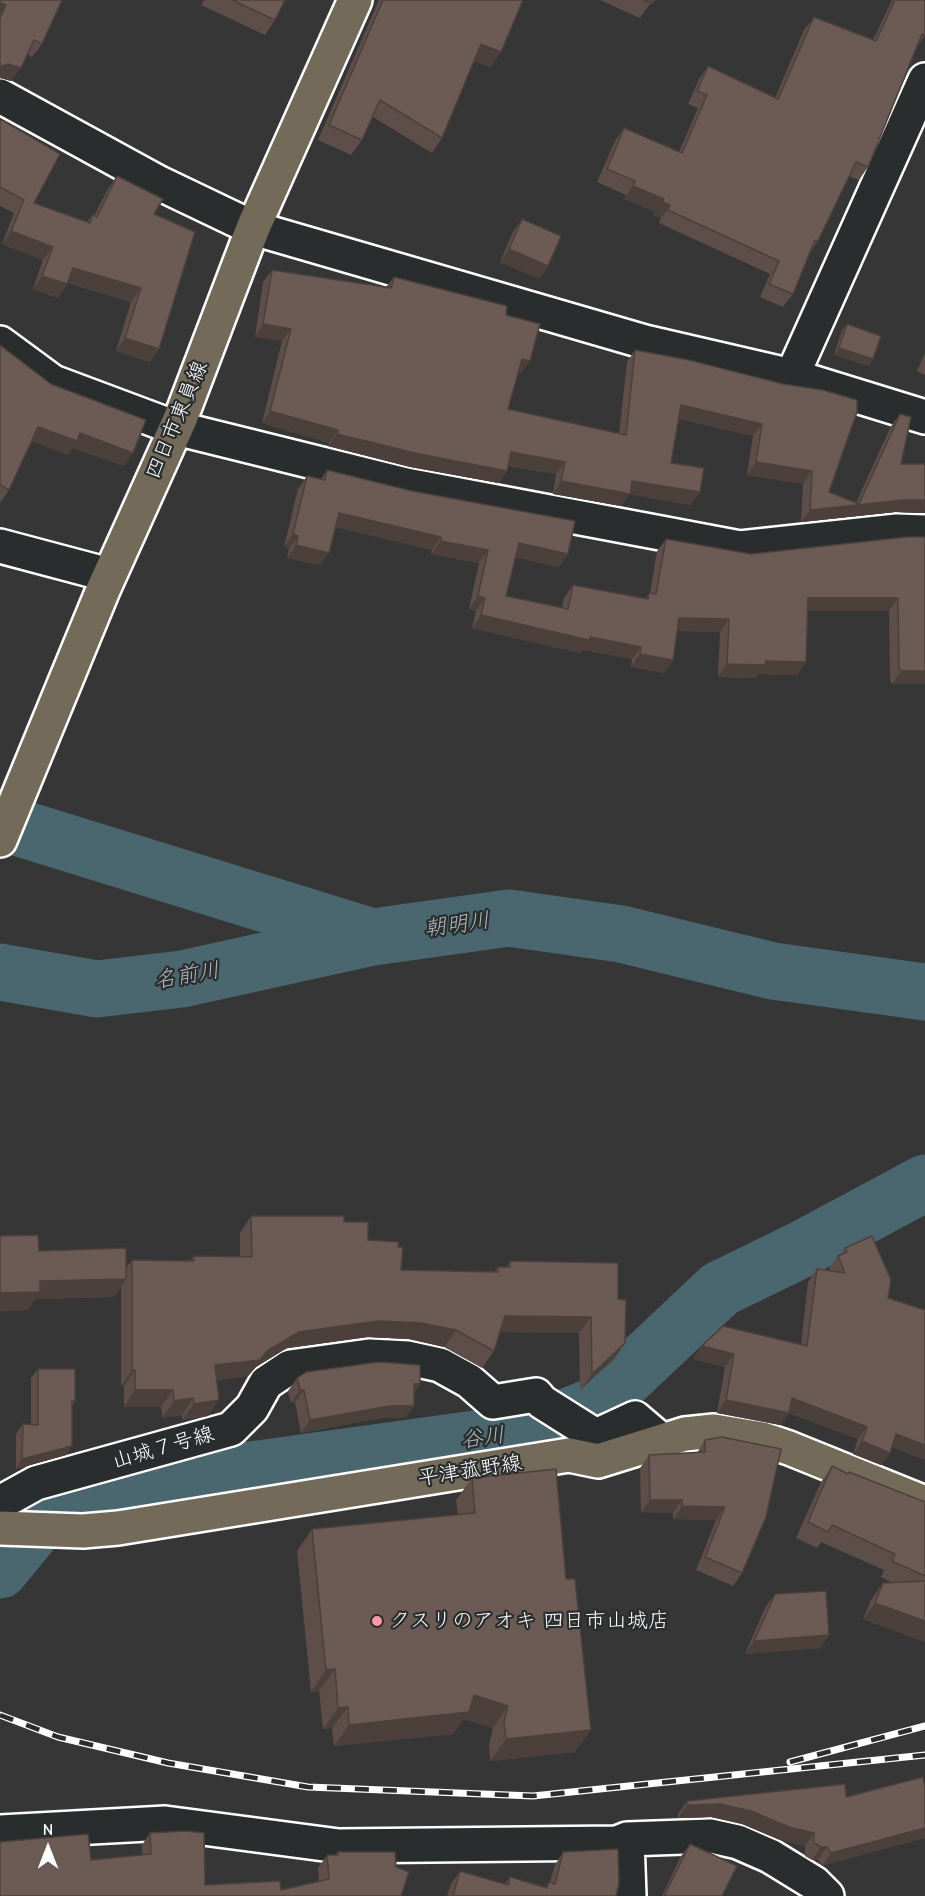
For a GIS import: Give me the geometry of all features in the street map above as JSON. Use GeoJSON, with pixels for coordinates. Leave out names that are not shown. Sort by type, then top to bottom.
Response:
{"type":"FeatureCollection","features":[{"type":"Feature","properties":{"kind":"main road","name":"四日市東員線"},"geometry":{"type":"LineString","coordinates":[[0,840],[106,583],[176,428],[253,228],[355,0]]}},
{"type":"Feature","properties":{"kind":"main road","name":"平津菰野線"},"geometry":{"type":"LineString","coordinates":[[0,1528],[82,1531],[118,1528],[569,1455],[598,1461],[685,1434],[714,1431],[762,1439],[789,1448],[925,1503]]}},
{"type":"Feature","properties":{"kind":"street"},"geometry":{"type":"LineString","coordinates":[[792,376],[925,80]]}},
{"type":"Feature","properties":{"kind":"street"},"geometry":{"type":"LineString","coordinates":[[0,96],[159,183],[253,228],[645,342],[792,376],[925,417]]}},
{"type":"Feature","properties":{"kind":"street"},"geometry":{"type":"LineString","coordinates":[[0,343],[53,382],[176,428],[406,485],[740,548],[897,531],[925,532]]}},
{"type":"Feature","properties":{"kind":"street"},"geometry":{"type":"LineString","coordinates":[[0,546],[106,583]]}},
{"type":"Feature","properties":{"kind":"street","name":"山城７号線"},"geometry":{"type":"LineString","coordinates":[[0,1503],[36,1483],[231,1429],[252,1408],[266,1383],[290,1367],[369,1356],[408,1358],[440,1365],[469,1381],[493,1402],[536,1395],[542,1402],[596,1436],[634,1418],[662,1441]]}},
{"type":"Feature","properties":{"kind":"street"},"geometry":{"type":"LineString","coordinates":[[0,1832],[165,1823],[339,1846],[617,1843],[627,1839],[711,1836],[738,1842],[770,1856],[796,1871],[827,1896]]}},
{"type":"Feature","properties":{"kind":"street"},"geometry":{"type":"LineString","coordinates":[[627,1839],[629,1896]]}},
{"type":"Feature","properties":{"kind":"building"},"geometry":{"type":"Polygon","coordinates":[[[0,0],[62,0],[42,44],[34,40],[21,68],[8,64],[0,67],[0,18],[6,5],[0,3],[0,0]]]}},
{"type":"Feature","properties":{"kind":"building"},"geometry":{"type":"Polygon","coordinates":[[[232,0],[285,0],[275,20],[232,0]]]}},
{"type":"Feature","properties":{"kind":"building"},"geometry":{"type":"Polygon","coordinates":[[[383,0],[523,0],[501,52],[481,44],[442,138],[380,100],[362,140],[329,125],[383,0]]]}},
{"type":"Feature","properties":{"kind":"building"},"geometry":{"type":"Polygon","coordinates":[[[895,0],[925,0],[925,35],[922,34],[868,167],[856,162],[818,241],[815,240],[793,294],[769,284],[779,261],[668,210],[670,205],[662,202],[664,199],[633,186],[635,181],[607,169],[624,128],[682,153],[707,95],[697,91],[708,66],[778,99],[814,17],[876,41],[895,0]]]}},
{"type":"Feature","properties":{"kind":"building"},"geometry":{"type":"Polygon","coordinates":[[[0,119],[60,154],[34,203],[90,223],[92,215],[97,217],[117,176],[163,199],[154,214],[195,232],[159,349],[125,338],[141,288],[73,268],[67,284],[42,276],[53,247],[11,231],[24,200],[0,187],[0,119]]]}},
{"type":"Feature","properties":{"kind":"building"},"geometry":{"type":"Polygon","coordinates":[[[522,219],[561,236],[548,266],[509,249],[522,219]]]}},
{"type":"Feature","properties":{"kind":"building"},"geometry":{"type":"Polygon","coordinates":[[[272,270],[391,288],[394,277],[507,306],[506,315],[540,324],[530,361],[522,359],[508,409],[626,435],[635,350],[689,360],[783,384],[823,390],[857,400],[857,412],[829,492],[859,504],[900,414],[911,417],[901,464],[925,464],[925,500],[904,500],[810,510],[812,471],[756,462],[762,424],[681,405],[671,463],[704,468],[700,492],[632,481],[630,494],[561,481],[565,462],[511,452],[507,471],[419,454],[337,434],[338,430],[270,411],[291,329],[263,324],[272,270]]]}},
{"type":"Feature","properties":{"kind":"building"},"geometry":{"type":"Polygon","coordinates":[[[847,324],[881,336],[873,359],[839,348],[847,324]]]}},
{"type":"Feature","properties":{"kind":"building"},"geometry":{"type":"Polygon","coordinates":[[[0,345],[51,384],[146,420],[133,453],[80,433],[77,441],[38,427],[9,490],[0,485],[0,345]]]}},
{"type":"Feature","properties":{"kind":"building"},"geometry":{"type":"Polygon","coordinates":[[[327,470],[412,491],[575,521],[568,554],[519,543],[506,596],[568,609],[573,585],[648,599],[649,593],[656,594],[666,539],[751,554],[925,537],[925,671],[901,671],[899,667],[898,598],[808,598],[806,662],[766,661],[765,665],[727,664],[729,619],[679,618],[673,660],[640,654],[641,647],[590,637],[589,640],[481,615],[485,598],[478,596],[488,550],[441,541],[441,537],[339,513],[329,553],[296,545],[298,536],[293,534],[307,476],[325,480],[327,470]]]}},
{"type":"Feature","properties":{"kind":"building"},"geometry":{"type":"Polygon","coordinates":[[[251,1216],[344,1216],[344,1222],[368,1222],[368,1240],[399,1242],[398,1247],[403,1247],[401,1270],[498,1272],[498,1267],[510,1267],[510,1261],[618,1263],[618,1299],[626,1300],[625,1343],[592,1374],[591,1317],[505,1316],[494,1351],[456,1330],[421,1323],[378,1321],[299,1332],[267,1351],[260,1360],[215,1365],[219,1400],[194,1404],[193,1398],[174,1401],[173,1390],[135,1390],[135,1370],[132,1370],[132,1260],[194,1261],[194,1256],[252,1257],[251,1216]]]}},
{"type":"Feature","properties":{"kind":"building"},"geometry":{"type":"Polygon","coordinates":[[[38,1235],[39,1251],[126,1248],[126,1279],[40,1281],[40,1292],[0,1293],[0,1236],[38,1235]]]}},
{"type":"Feature","properties":{"kind":"building"},"geometry":{"type":"Polygon","coordinates":[[[872,1236],[891,1280],[888,1298],[925,1310],[925,1445],[896,1434],[890,1453],[862,1441],[867,1427],[792,1398],[789,1413],[726,1400],[734,1354],[702,1346],[723,1326],[807,1346],[817,1269],[845,1273],[838,1256],[847,1252],[845,1248],[872,1236]]]}},
{"type":"Feature","properties":{"kind":"building"},"geometry":{"type":"Polygon","coordinates":[[[379,1362],[420,1365],[420,1384],[414,1384],[414,1406],[390,1406],[310,1420],[304,1390],[300,1390],[297,1378],[306,1372],[379,1362]]]}},
{"type":"Feature","properties":{"kind":"building"},"geometry":{"type":"Polygon","coordinates":[[[38,1369],[75,1369],[72,1446],[22,1459],[23,1424],[38,1425],[38,1369]]]}},
{"type":"Feature","properties":{"kind":"building"},"geometry":{"type":"Polygon","coordinates":[[[722,1437],[781,1449],[766,1517],[742,1573],[705,1557],[725,1507],[682,1506],[682,1500],[650,1500],[649,1455],[705,1452],[705,1440],[722,1437]]]}},
{"type":"Feature","properties":{"kind":"building"},"geometry":{"type":"Polygon","coordinates":[[[832,1466],[925,1502],[925,1576],[892,1561],[895,1554],[832,1525],[828,1532],[808,1522],[832,1466]]]}},
{"type":"Feature","properties":{"kind":"building"},"geometry":{"type":"Polygon","coordinates":[[[556,1469],[566,1579],[575,1579],[591,1730],[506,1739],[504,1722],[508,1706],[474,1695],[469,1712],[349,1725],[348,1707],[338,1708],[335,1669],[326,1670],[312,1529],[475,1513],[472,1478],[556,1469]]]}},
{"type":"Feature","properties":{"kind":"building"},"geometry":{"type":"Polygon","coordinates":[[[925,1581],[925,1621],[875,1603],[883,1583],[925,1581]]]}},
{"type":"Feature","properties":{"kind":"building"},"geometry":{"type":"Polygon","coordinates":[[[826,1591],[829,1635],[754,1641],[775,1594],[826,1591]]]}},
{"type":"Feature","properties":{"kind":"building"},"geometry":{"type":"Polygon","coordinates":[[[923,1777],[925,1828],[831,1853],[827,1847],[814,1843],[814,1833],[789,1827],[751,1811],[720,1804],[687,1805],[687,1801],[845,1784],[846,1797],[923,1777]]]}},
{"type":"Feature","properties":{"kind":"building"},"geometry":{"type":"Polygon","coordinates":[[[186,1831],[204,1833],[205,1885],[280,1881],[281,1890],[329,1879],[327,1855],[338,1855],[338,1852],[395,1852],[396,1867],[409,1872],[401,1896],[0,1896],[0,1842],[88,1834],[91,1860],[151,1854],[150,1833],[186,1831]]]}},
{"type":"Feature","properties":{"kind":"building"},"geometry":{"type":"Polygon","coordinates":[[[690,1844],[737,1866],[722,1896],[664,1896],[690,1844]]]}},
{"type":"Feature","properties":{"kind":"building"},"geometry":{"type":"Polygon","coordinates":[[[618,1849],[619,1883],[616,1896],[453,1896],[460,1871],[508,1885],[510,1877],[547,1888],[549,1882],[555,1884],[563,1852],[618,1849]]]}},
{"type":"Feature","properties":{"kind":"waterway","name":"朝明川"},"geometry":{"type":"LineString","coordinates":[[0,822],[369,936]]}},
{"type":"Feature","properties":{"kind":"waterway","name":"朝明川"},"geometry":{"type":"LineString","coordinates":[[0,972],[97,989],[182,979],[373,937],[509,918],[621,934],[773,971],[925,992]]}},
{"type":"Feature","properties":{"kind":"waterway","name":"谷川"},"geometry":{"type":"LineString","coordinates":[[0,1570],[55,1503],[179,1480],[533,1431],[597,1405],[720,1289],[802,1249],[925,1183]]}},
{"type":"Feature","properties":{"kind":"railway"},"geometry":{"type":"LineString","coordinates":[[0,1715],[58,1737],[168,1763],[308,1787],[533,1796],[925,1755]]}},
{"type":"Feature","properties":{"kind":"railway"},"geometry":{"type":"LineString","coordinates":[[790,1762],[925,1726]]}},
{"type":"Feature","properties":{"kind":"place","name":"クスリのアオキ 四日市山城店"},"geometry":{"type":"Point","coordinates":[377,1621]}},
{"type":"Feature","properties":{"kind":"water label","name":"名前川"},"geometry":{"type":"Point","coordinates":[187,976]}}]}
